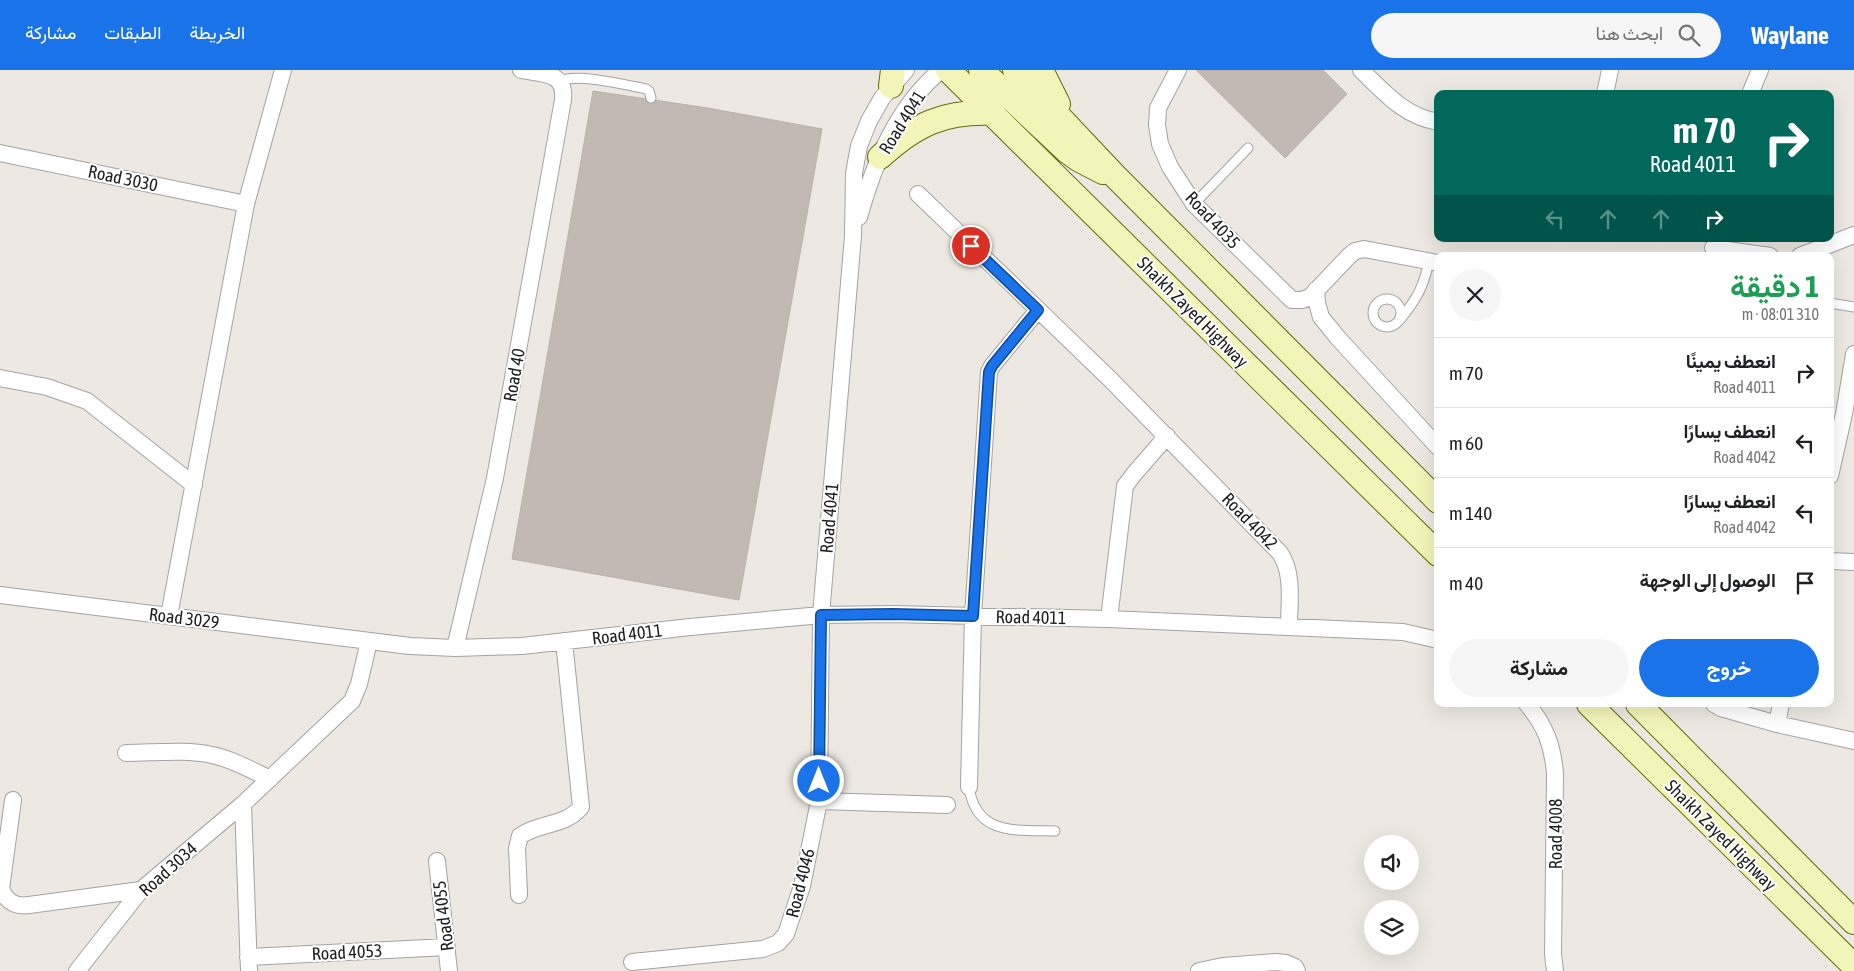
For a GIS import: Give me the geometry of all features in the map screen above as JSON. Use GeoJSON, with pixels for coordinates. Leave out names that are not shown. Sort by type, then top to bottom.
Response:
{"type":"FeatureCollection","features":[{"type":"Feature","properties":{"kind":"main road","name":"Shaikh Zayed Highway"},"geometry":{"type":"LineString","coordinates":[[948,70],[1434,550]]}},
{"type":"Feature","properties":{"kind":"main road"},"geometry":{"type":"LineString","coordinates":[[981,70],[1067,151],[1089,166],[1114,175]]}},
{"type":"Feature","properties":{"kind":"main road"},"geometry":{"type":"LineString","coordinates":[[1015,70],[1114,175],[1434,497]]}},
{"type":"Feature","properties":{"kind":"main road"},"geometry":{"type":"LineString","coordinates":[[1041,70],[1072,130]]}},
{"type":"Feature","properties":{"kind":"main road"},"geometry":{"type":"LineString","coordinates":[[880,157],[906,135],[935,120],[952,114],[972,112],[993,113]]}},
{"type":"Feature","properties":{"kind":"main road","name":"Shaikh Zayed Highway"},"geometry":{"type":"LineString","coordinates":[[1592,707],[1854,966]]}},
{"type":"Feature","properties":{"kind":"main road","name":"Shaikh Zayed Highway"},"geometry":{"type":"LineString","coordinates":[[1641,707],[1854,922]]}},
{"type":"Feature","properties":{"kind":"street"},"geometry":{"type":"LineString","coordinates":[[169,616],[246,204],[283,70]]}},
{"type":"Feature","properties":{"kind":"street"},"geometry":{"type":"LineString","coordinates":[[522,70],[553,77],[561,81]]}},
{"type":"Feature","properties":{"kind":"street","name":"Road 4041"},"geometry":{"type":"LineString","coordinates":[[853,236],[871,177],[903,113],[919,91],[941,70]]}},
{"type":"Feature","properties":{"kind":"street","name":"Road 4035"},"geometry":{"type":"LineString","coordinates":[[1178,70],[1158,108],[1157,125],[1160,144],[1170,166],[1194,204],[1292,300],[1306,299],[1316,290]]}},
{"type":"Feature","properties":{"kind":"street"},"geometry":{"type":"LineString","coordinates":[[1361,70],[1409,113],[1418,118],[1434,121]]}},
{"type":"Feature","properties":{"kind":"street"},"geometry":{"type":"LineString","coordinates":[[1606,90],[1610,70]]}},
{"type":"Feature","properties":{"kind":"street"},"geometry":{"type":"LineString","coordinates":[[1752,90],[1760,70]]}},
{"type":"Feature","properties":{"kind":"street","name":"Road 4041"},"geometry":{"type":"LineString","coordinates":[[819,801],[821,615],[853,236],[854,173],[859,146],[869,121],[897,75]]}},
{"type":"Feature","properties":{"kind":"street","name":"Road 40"},"geometry":{"type":"LineString","coordinates":[[455,648],[495,478],[563,100],[564,90],[561,81]]}},
{"type":"Feature","properties":{"kind":"street","name":"Road 3030"},"geometry":{"type":"LineString","coordinates":[[0,153],[246,204]]}},
{"type":"Feature","properties":{"kind":"street","name":"Road 4042"},"geometry":{"type":"LineString","coordinates":[[918,194],[1167,436],[1280,553],[1285,560],[1288,575],[1289,626]]}},
{"type":"Feature","properties":{"kind":"street"},"geometry":{"type":"LineString","coordinates":[[1813,252],[1854,235]]}},
{"type":"Feature","properties":{"kind":"street"},"geometry":{"type":"LineString","coordinates":[[1713,248],[1742,252]]}},
{"type":"Feature","properties":{"kind":"street"},"geometry":{"type":"LineString","coordinates":[[1433,262],[1381,251],[1364,249],[1355,251],[1316,290],[1316,303],[1321,317],[1338,338],[1434,444]]}},
{"type":"Feature","properties":{"kind":"street"},"geometry":{"type":"LineString","coordinates":[[969,787],[973,616],[989,372],[1038,310]]}},
{"type":"Feature","properties":{"kind":"street"},"geometry":{"type":"LineString","coordinates":[[1834,439],[1837,412],[1852,377],[1854,354]]}},
{"type":"Feature","properties":{"kind":"street"},"geometry":{"type":"LineString","coordinates":[[0,378],[47,387],[87,401],[194,485]]}},
{"type":"Feature","properties":{"kind":"street"},"geometry":{"type":"LineString","coordinates":[[1109,619],[1125,486],[1167,436]]}},
{"type":"Feature","properties":{"kind":"street"},"geometry":{"type":"LineString","coordinates":[[1834,561],[1854,562]]}},
{"type":"Feature","properties":{"kind":"street","name":"Road 3029"},"geometry":{"type":"LineString","coordinates":[[0,595],[369,641]]}},
{"type":"Feature","properties":{"kind":"street","name":"Road 4011"},"geometry":{"type":"LineString","coordinates":[[369,641],[410,646],[455,648],[522,646],[690,627],[821,615],[893,614],[1109,619],[1289,626],[1403,632],[1434,639]]}},
{"type":"Feature","properties":{"kind":"street","name":"Road 3034"},"geometry":{"type":"LineString","coordinates":[[77,971],[141,890],[243,804],[352,701],[358,689],[369,641]]}},
{"type":"Feature","properties":{"kind":"street"},"geometry":{"type":"LineString","coordinates":[[519,895],[517,848],[520,836],[530,829],[561,822],[574,815],[581,808],[564,641]]}},
{"type":"Feature","properties":{"kind":"street","name":"Road 4008"},"geometry":{"type":"LineString","coordinates":[[1529,707],[1545,729],[1554,756],[1556,774],[1554,971]]}},
{"type":"Feature","properties":{"kind":"street"},"geometry":{"type":"LineString","coordinates":[[1719,707],[1777,724],[1854,741]]}},
{"type":"Feature","properties":{"kind":"street"},"geometry":{"type":"LineString","coordinates":[[1777,724],[1780,707]]}},
{"type":"Feature","properties":{"kind":"street"},"geometry":{"type":"LineString","coordinates":[[126,752],[212,755],[233,762],[270,779]]}},
{"type":"Feature","properties":{"kind":"street"},"geometry":{"type":"LineString","coordinates":[[13,800],[1,888],[5,897],[11,903],[20,906],[141,890]]}},
{"type":"Feature","properties":{"kind":"street"},"geometry":{"type":"LineString","coordinates":[[819,801],[947,804]]}},
{"type":"Feature","properties":{"kind":"street","name":"Road 4046"},"geometry":{"type":"LineString","coordinates":[[632,962],[763,949],[778,943],[786,934],[802,886],[819,801]]}},
{"type":"Feature","properties":{"kind":"street","name":"Road 4053"},"geometry":{"type":"LineString","coordinates":[[243,804],[249,964],[447,947]]}},
{"type":"Feature","properties":{"kind":"street","name":"Road 4055"},"geometry":{"type":"LineString","coordinates":[[437,861],[449,971]]}},
{"type":"Feature","properties":{"kind":"street"},"geometry":{"type":"LineString","coordinates":[[1199,971],[1223,966],[1286,962],[1298,971]]}},
{"type":"Feature","properties":{"kind":"lane"},"geometry":{"type":"LineString","coordinates":[[561,81],[566,78],[578,78],[646,89],[649,91],[651,98]]}},
{"type":"Feature","properties":{"kind":"lane"},"geometry":{"type":"LineString","coordinates":[[1194,204],[1248,148]]}},
{"type":"Feature","properties":{"kind":"lane"},"geometry":{"type":"LineString","coordinates":[[1399,320],[1420,293],[1433,262]]}},
{"type":"Feature","properties":{"kind":"lane"},"geometry":{"type":"LineString","coordinates":[[1834,304],[1854,307]]}},
{"type":"Feature","properties":{"kind":"lane"},"geometry":{"type":"LineString","coordinates":[[969,787],[970,798],[975,808],[991,824],[1008,829],[1055,831]]}},
{"type":"Feature","properties":{"kind":"building"},"geometry":{"type":"Polygon","coordinates":[[[1196,70],[1323,70],[1347,94],[1285,158],[1196,70]]]}},
{"type":"Feature","properties":{"kind":"building"},"geometry":{"type":"Polygon","coordinates":[[[593,91],[708,108],[822,129],[739,600],[512,559],[593,91]]]}},
{"type":"Feature","properties":{"kind":"route"},"geometry":{"type":"LineString","coordinates":[[819,781],[821,615],[973,616],[989,372],[1038,310],[971,246]]}}]}
